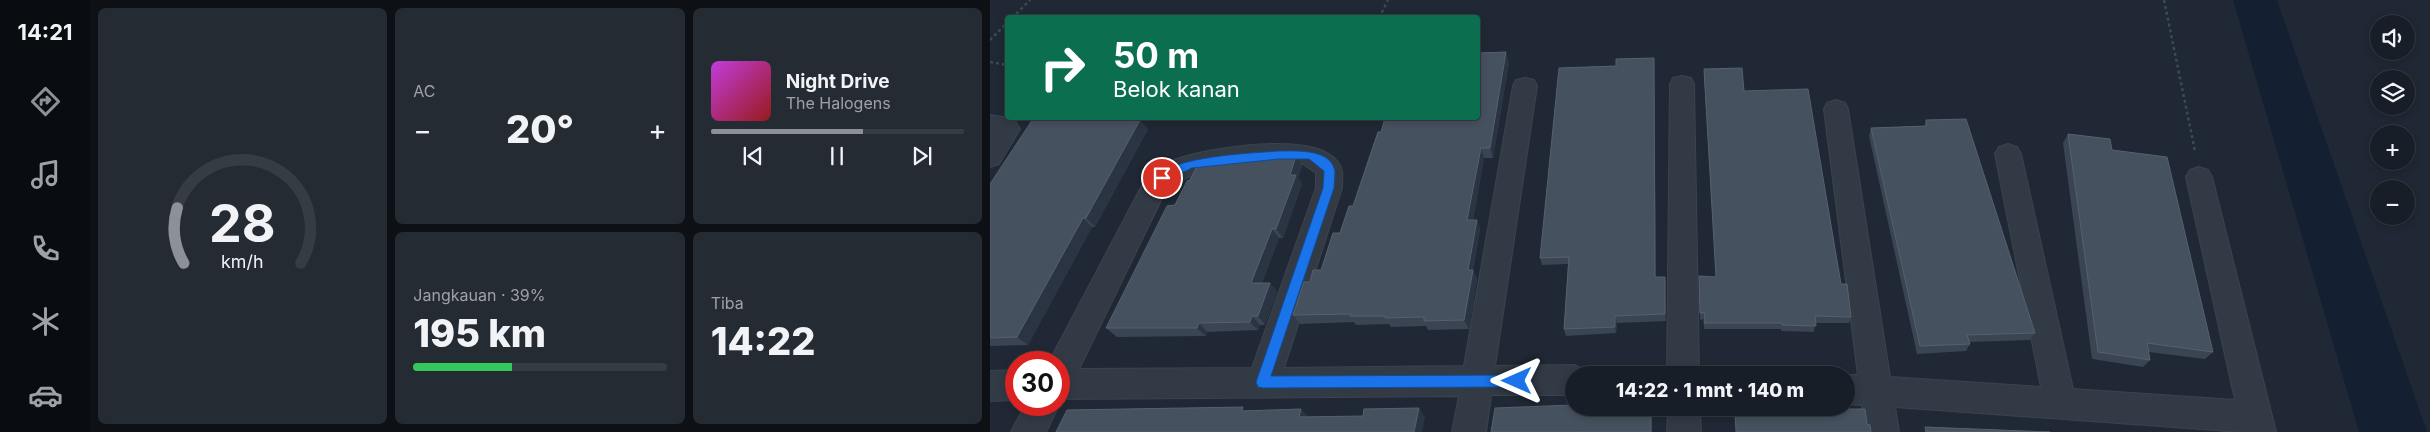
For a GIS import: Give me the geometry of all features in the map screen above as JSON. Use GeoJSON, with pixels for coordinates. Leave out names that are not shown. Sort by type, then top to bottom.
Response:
{"type":"FeatureCollection","features":[{"type":"Feature","properties":{"kind":"street"},"geometry":{"type":"LineString","coordinates":[[1682,84],[1683,366]]}},
{"type":"Feature","properties":{"kind":"street"},"geometry":{"type":"LineString","coordinates":[[1469,432],[1479,381],[1525,86]]}},
{"type":"Feature","properties":{"kind":"street"},"geometry":{"type":"LineString","coordinates":[[1836,108],[1861,389],[1882,432]]}},
{"type":"Feature","properties":{"kind":"street"},"geometry":{"type":"LineString","coordinates":[[990,124],[1006,126],[1007,128],[990,157]]}},
{"type":"Feature","properties":{"kind":"street"},"geometry":{"type":"LineString","coordinates":[[2008,154],[2060,403]]}},
{"type":"Feature","properties":{"kind":"street"},"geometry":{"type":"LineString","coordinates":[[1070,354],[1156,183],[1172,171],[1192,164],[1279,155],[1311,155],[1322,162],[1329,170],[1329,188],[1263,382]]}},
{"type":"Feature","properties":{"kind":"street"},"geometry":{"type":"LineString","coordinates":[[1861,389],[2060,403],[2257,425],[2199,177]]}},
{"type":"Feature","properties":{"kind":"street"},"geometry":{"type":"LineString","coordinates":[[1070,384],[1565,380]]}},
{"type":"Feature","properties":{"kind":"street"},"geometry":{"type":"LineString","coordinates":[[990,386],[1005,385]]}},
{"type":"Feature","properties":{"kind":"street"},"geometry":{"type":"LineString","coordinates":[[1028,432],[1037,416]]}},
{"type":"Feature","properties":{"kind":"street"},"geometry":{"type":"LineString","coordinates":[[1684,416],[1684,432]]}},
{"type":"Feature","properties":{"kind":"path"},"geometry":{"type":"LineString","coordinates":[[1015,15],[1030,0]]}},
{"type":"Feature","properties":{"kind":"path"},"geometry":{"type":"LineString","coordinates":[[1380,15],[1388,0]]}},
{"type":"Feature","properties":{"kind":"path"},"geometry":{"type":"LineString","coordinates":[[2164,0],[2193,135],[2199,177]]}},
{"type":"Feature","properties":{"kind":"path"},"geometry":{"type":"LineString","coordinates":[[990,40],[1005,25]]}},
{"type":"Feature","properties":{"kind":"path"},"geometry":{"type":"LineString","coordinates":[[990,62],[1005,65]]}},
{"type":"Feature","properties":{"kind":"building"},"geometry":{"type":"Polygon","coordinates":[[[1506,52],[1490,148],[1481,148],[1467,220],[1477,220],[1468,270],[1473,270],[1464,320],[1424,321],[1424,317],[1385,318],[1386,316],[1350,316],[1351,314],[1293,315],[1304,282],[1310,282],[1313,270],[1321,270],[1333,233],[1340,233],[1349,206],[1353,206],[1378,132],[1381,132],[1384,120],[1480,120],[1480,53],[1506,52]]]}},
{"type":"Feature","properties":{"kind":"building"},"geometry":{"type":"Polygon","coordinates":[[[1654,58],[1655,277],[1665,277],[1665,314],[1615,316],[1615,327],[1564,329],[1569,257],[1540,258],[1559,68],[1616,66],[1616,59],[1654,58]]]}},
{"type":"Feature","properties":{"kind":"building"},"geometry":{"type":"Polygon","coordinates":[[[1742,68],[1744,91],[1808,89],[1841,284],[1847,284],[1851,317],[1815,316],[1816,326],[1782,325],[1782,323],[1704,323],[1705,313],[1700,313],[1699,276],[1716,277],[1704,69],[1742,68]]]}},
{"type":"Feature","properties":{"kind":"building"},"geometry":{"type":"Polygon","coordinates":[[[1966,119],[2035,333],[1967,335],[1970,344],[1920,346],[1871,128],[1927,126],[1926,120],[1966,119]]]}},
{"type":"Feature","properties":{"kind":"building"},"geometry":{"type":"Polygon","coordinates":[[[1032,120],[1140,120],[1017,337],[990,338],[990,184],[1032,120]]]}},
{"type":"Feature","properties":{"kind":"building"},"geometry":{"type":"Polygon","coordinates":[[[2068,134],[2110,139],[2112,150],[2167,157],[2213,352],[2147,343],[2150,360],[2098,352],[2068,134]]]}},
{"type":"Feature","properties":{"kind":"building"},"geometry":{"type":"Polygon","coordinates":[[[1296,156],[1290,175],[1296,175],[1276,229],[1272,229],[1251,283],[1270,283],[1258,316],[1252,316],[1250,322],[1199,323],[1197,328],[1106,328],[1167,206],[1175,205],[1198,164],[1243,157],[1296,156]]]}},
{"type":"Feature","properties":{"kind":"building"},"geometry":{"type":"Polygon","coordinates":[[[1565,405],[1565,416],[1651,416],[1651,432],[1491,432],[1495,408],[1565,405]]]}},
{"type":"Feature","properties":{"kind":"building"},"geometry":{"type":"Polygon","coordinates":[[[1243,407],[1242,411],[1301,409],[1299,417],[1363,416],[1364,409],[1419,408],[1414,432],[1056,432],[1064,416],[1070,416],[1070,410],[1243,407]]]}},
{"type":"Feature","properties":{"kind":"building"},"geometry":{"type":"Polygon","coordinates":[[[1855,409],[1865,409],[1867,424],[1870,425],[1871,432],[1736,432],[1735,416],[1855,416],[1855,409]]]}},
{"type":"Feature","properties":{"kind":"building"},"geometry":{"type":"Polygon","coordinates":[[[1925,427],[2050,432],[1926,432],[1925,427]]]}},
{"type":"Feature","properties":{"kind":"waterway"},"geometry":{"type":"LineString","coordinates":[[2255,0],[2393,432]]}},
{"type":"Feature","properties":{"kind":"route"},"geometry":{"type":"LineString","coordinates":[[1162,178],[1172,171],[1192,164],[1279,155],[1311,155],[1322,162],[1329,170],[1329,188],[1263,382],[1517,381]]}}]}
